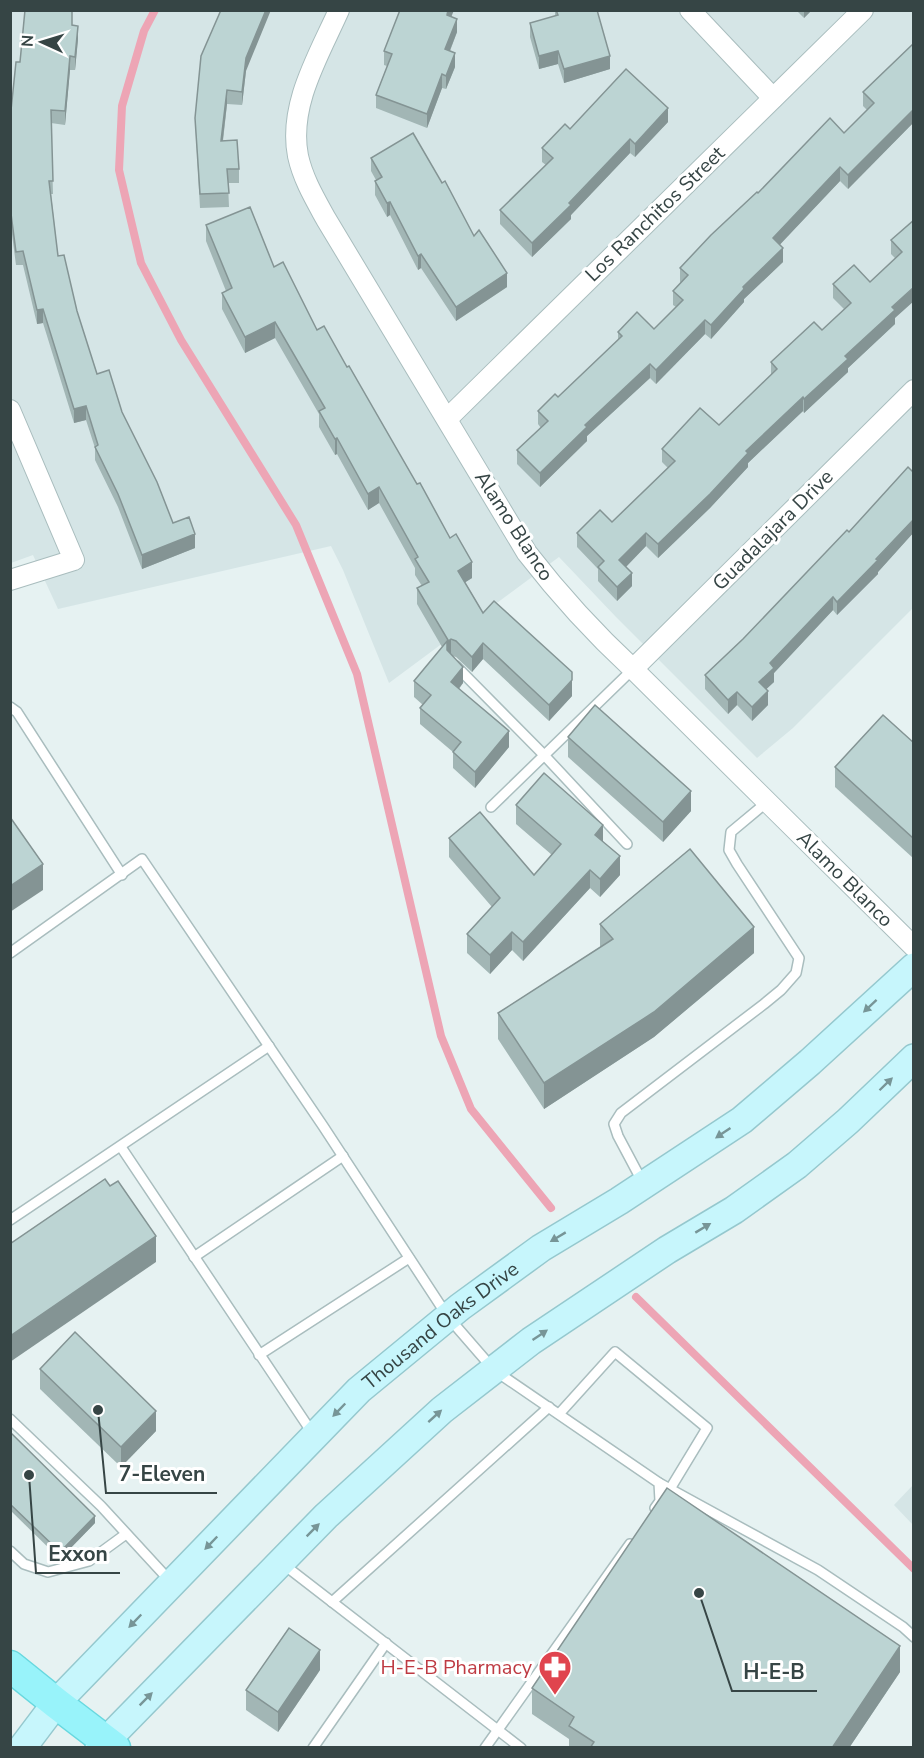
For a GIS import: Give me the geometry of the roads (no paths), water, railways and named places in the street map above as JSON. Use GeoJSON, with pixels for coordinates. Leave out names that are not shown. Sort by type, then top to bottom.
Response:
{"type":"FeatureCollection","features":[{"type":"Feature","properties":{"kind":"main road","name":"Thousand Oaks Drive"},"geometry":{"type":"LineString","coordinates":[[22,1748],[56,1703],[359,1390],[448,1317],[541,1248],[645,1185],[742,1120],[810,1062],[914,967]]}},
{"type":"Feature","properties":{"kind":"main road"},"geometry":{"type":"LineString","coordinates":[[10,1666],[106,1745],[326,1516],[442,1410],[531,1341],[667,1250],[734,1210],[797,1165],[848,1121],[914,1058]]}},
{"type":"Feature","properties":{"kind":"street","name":"Alamo Blanco"},"geometry":{"type":"LineString","coordinates":[[339,10],[303,92],[297,125],[298,155],[308,187],[527,553],[592,632],[633,669],[914,947]]}},
{"type":"Feature","properties":{"kind":"street"},"geometry":{"type":"LineString","coordinates":[[690,10],[773,98]]}},
{"type":"Feature","properties":{"kind":"street","name":"Los Ranchitos Street"},"geometry":{"type":"LineString","coordinates":[[447,419],[863,10]]}},
{"type":"Feature","properties":{"kind":"street","name":"Guadalajara Drive"},"geometry":{"type":"LineString","coordinates":[[633,669],[914,390]]}},
{"type":"Feature","properties":{"kind":"street"},"geometry":{"type":"LineString","coordinates":[[10,410],[74,560],[10,580]]}},
{"type":"Feature","properties":{"kind":"lane"},"geometry":{"type":"LineString","coordinates":[[452,662],[544,755],[627,844]]}},
{"type":"Feature","properties":{"kind":"lane"},"geometry":{"type":"LineString","coordinates":[[491,807],[633,669]]}},
{"type":"Feature","properties":{"kind":"lane"},"geometry":{"type":"LineString","coordinates":[[10,707],[17,712],[122,875]]}},
{"type":"Feature","properties":{"kind":"lane"},"geometry":{"type":"LineString","coordinates":[[645,1185],[618,1136],[614,1124],[621,1113],[782,990],[796,973],[799,958],[729,850],[731,832],[767,802]]}},
{"type":"Feature","properties":{"kind":"lane"},"geometry":{"type":"LineString","coordinates":[[10,953],[142,859],[343,1156],[448,1317],[494,1370],[659,1483],[818,1570],[914,1636]]}},
{"type":"Feature","properties":{"kind":"lane"},"geometry":{"type":"LineString","coordinates":[[10,1220],[269,1046]]}},
{"type":"Feature","properties":{"kind":"lane"},"geometry":{"type":"LineString","coordinates":[[121,1147],[314,1436]]}},
{"type":"Feature","properties":{"kind":"lane"},"geometry":{"type":"LineString","coordinates":[[194,1257],[343,1156]]}},
{"type":"Feature","properties":{"kind":"lane"},"geometry":{"type":"LineString","coordinates":[[259,1355],[410,1258]]}},
{"type":"Feature","properties":{"kind":"lane"},"geometry":{"type":"LineString","coordinates":[[559,1414],[615,1352],[707,1428],[670,1489]]}},
{"type":"Feature","properties":{"kind":"lane"},"geometry":{"type":"LineString","coordinates":[[332,1602],[549,1407]]}},
{"type":"Feature","properties":{"kind":"lane"},"geometry":{"type":"LineString","coordinates":[[10,1419],[172,1583]]}},
{"type":"Feature","properties":{"kind":"lane"},"geometry":{"type":"LineString","coordinates":[[648,1518],[660,1501],[659,1483]]}},
{"type":"Feature","properties":{"kind":"lane"},"geometry":{"type":"LineString","coordinates":[[10,1551],[24,1564],[48,1572],[89,1561],[126,1534]]}},
{"type":"Feature","properties":{"kind":"lane"},"geometry":{"type":"LineString","coordinates":[[485,1748],[636,1534]]}},
{"type":"Feature","properties":{"kind":"lane"},"geometry":{"type":"LineString","coordinates":[[10,1567],[19,1559]]}},
{"type":"Feature","properties":{"kind":"lane"},"geometry":{"type":"LineString","coordinates":[[281,1562],[521,1748]]}},
{"type":"Feature","properties":{"kind":"lane"},"geometry":{"type":"LineString","coordinates":[[313,1748],[386,1643]]}},
{"type":"Feature","properties":{"kind":"waterway"},"geometry":{"type":"LineString","coordinates":[[155,10],[144,31],[122,106],[119,170],[141,263],[181,340],[296,525],[357,674],[441,1036],[471,1109],[551,1208]]}},
{"type":"Feature","properties":{"kind":"waterway"},"geometry":{"type":"LineString","coordinates":[[636,1297],[914,1569]]}},
{"type":"Feature","properties":{"kind":"place","name":"7-Eleven"},"geometry":{"type":"Point","coordinates":[98,1410]}},
{"type":"Feature","properties":{"kind":"place","name":"Exxon"},"geometry":{"type":"Point","coordinates":[29,1475]}},
{"type":"Feature","properties":{"kind":"place","name":"H-E-B"},"geometry":{"type":"Point","coordinates":[699,1593]}},
{"type":"Feature","properties":{"kind":"place","name":"H-E-B Pharmacy"},"geometry":{"type":"Point","coordinates":[555,1696]}}]}
